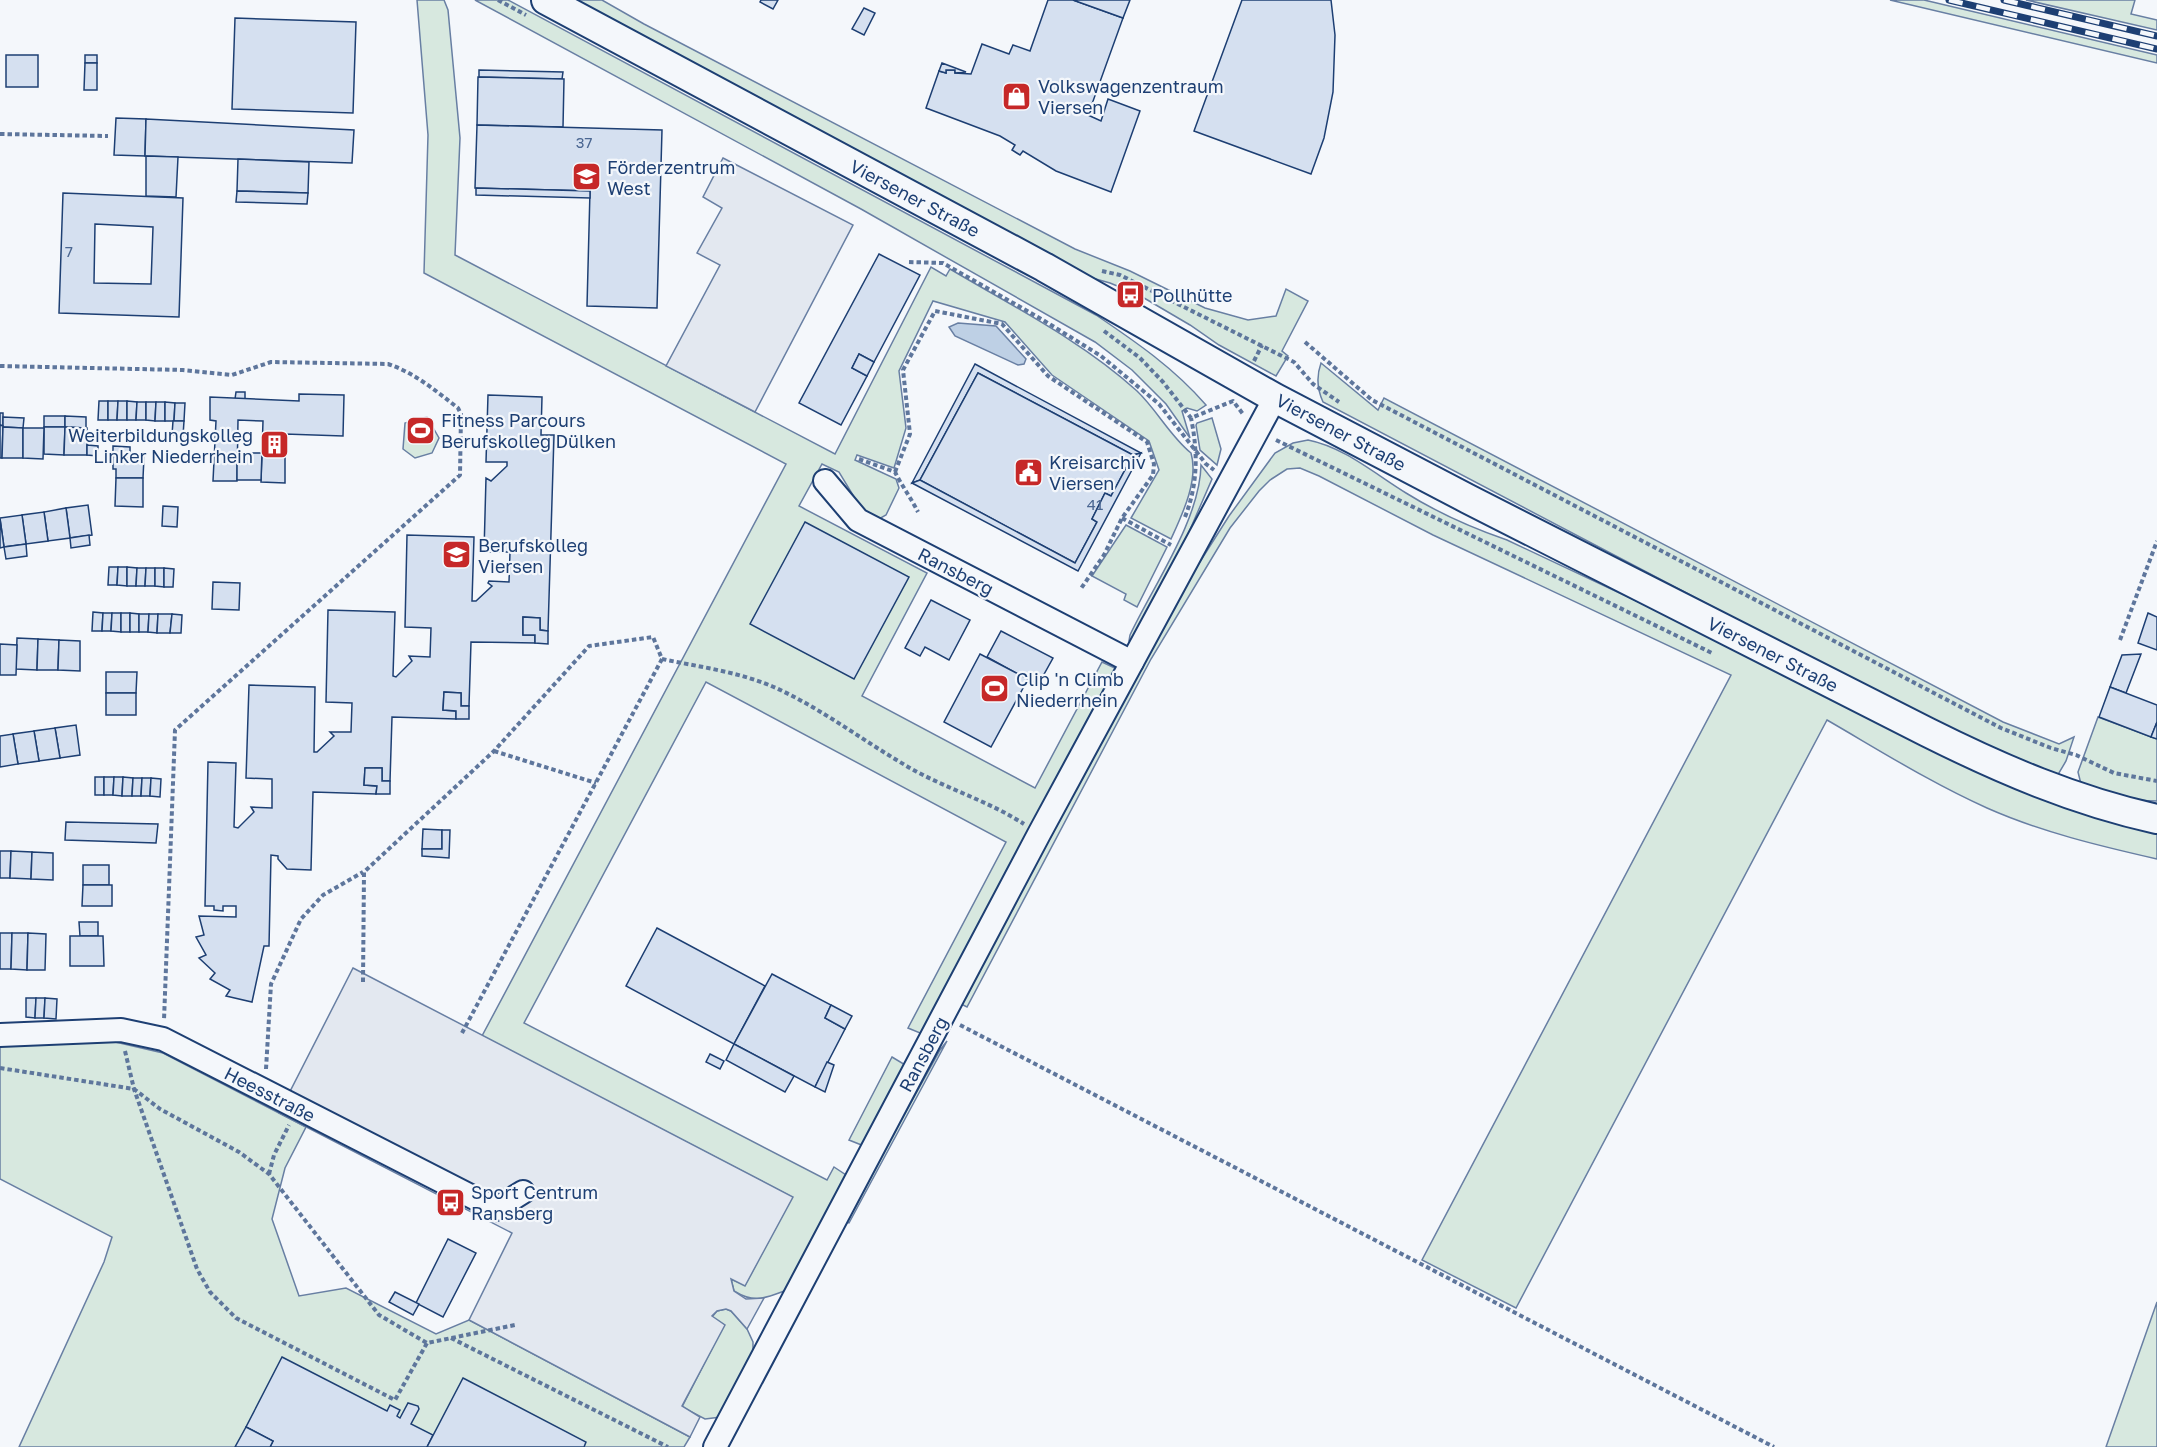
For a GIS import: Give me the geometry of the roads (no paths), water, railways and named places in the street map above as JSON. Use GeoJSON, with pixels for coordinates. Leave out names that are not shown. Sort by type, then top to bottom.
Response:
{"type":"FeatureCollection","features":[{"type":"Feature","properties":{"kind":"main road","name":"Viersener Straße"},"geometry":{"type":"LineString","coordinates":[[546,0],[1054,273],[1275,398],[1479,504],[1992,764],[2063,793],[2157,819]]}},
{"type":"Feature","properties":{"kind":"street","name":"Ransberg"},"geometry":{"type":"LineString","coordinates":[[715,1447],[1040,834],[1275,398]]}},
{"type":"Feature","properties":{"kind":"street","name":"Ransberg"},"geometry":{"type":"LineString","coordinates":[[825,481],[858,520],[1132,662]]}},
{"type":"Feature","properties":{"kind":"street","name":"Heesstraße"},"geometry":{"type":"LineString","coordinates":[[0,1035],[120,1030],[163,1039],[496,1209],[523,1192]]}},
{"type":"Feature","properties":{"kind":"water"},"geometry":{"type":"Polygon","coordinates":[[[958,323],[996,326],[1026,359],[1024,364],[1018,365],[955,336],[949,327],[958,323]]]}},
{"type":"Feature","properties":{"kind":"railway"},"geometry":{"type":"LineString","coordinates":[[1949,0],[2157,49]]}},
{"type":"Feature","properties":{"kind":"railway"},"geometry":{"type":"LineString","coordinates":[[2004,0],[2157,36]]}},
{"type":"Feature","properties":{"kind":"place","name":"Volkswagenzentraum Viersen"},"geometry":{"type":"Point","coordinates":[1017,96]}},
{"type":"Feature","properties":{"kind":"place","name":"Förderzentrum West"},"geometry":{"type":"Point","coordinates":[586,177]}},
{"type":"Feature","properties":{"kind":"place","name":"Pollhütte"},"geometry":{"type":"Point","coordinates":[1131,295]}},
{"type":"Feature","properties":{"kind":"place","name":"Fitness Parcours Berufskolleg Dülken"},"geometry":{"type":"Point","coordinates":[420,430]}},
{"type":"Feature","properties":{"kind":"place","name":"Weiterbildungskolleg Linker Niederrhein"},"geometry":{"type":"Point","coordinates":[274,445]}},
{"type":"Feature","properties":{"kind":"place","name":"Kreisarchiv Viersen"},"geometry":{"type":"Point","coordinates":[1028,472]}},
{"type":"Feature","properties":{"kind":"place","name":"Berufskolleg Viersen"},"geometry":{"type":"Point","coordinates":[457,555]}},
{"type":"Feature","properties":{"kind":"place","name":"Clip 'n Climb Niederrhein"},"geometry":{"type":"Point","coordinates":[995,689]}},
{"type":"Feature","properties":{"kind":"place","name":"Sport Centrum Ransberg"},"geometry":{"type":"Point","coordinates":[450,1202]}}]}
